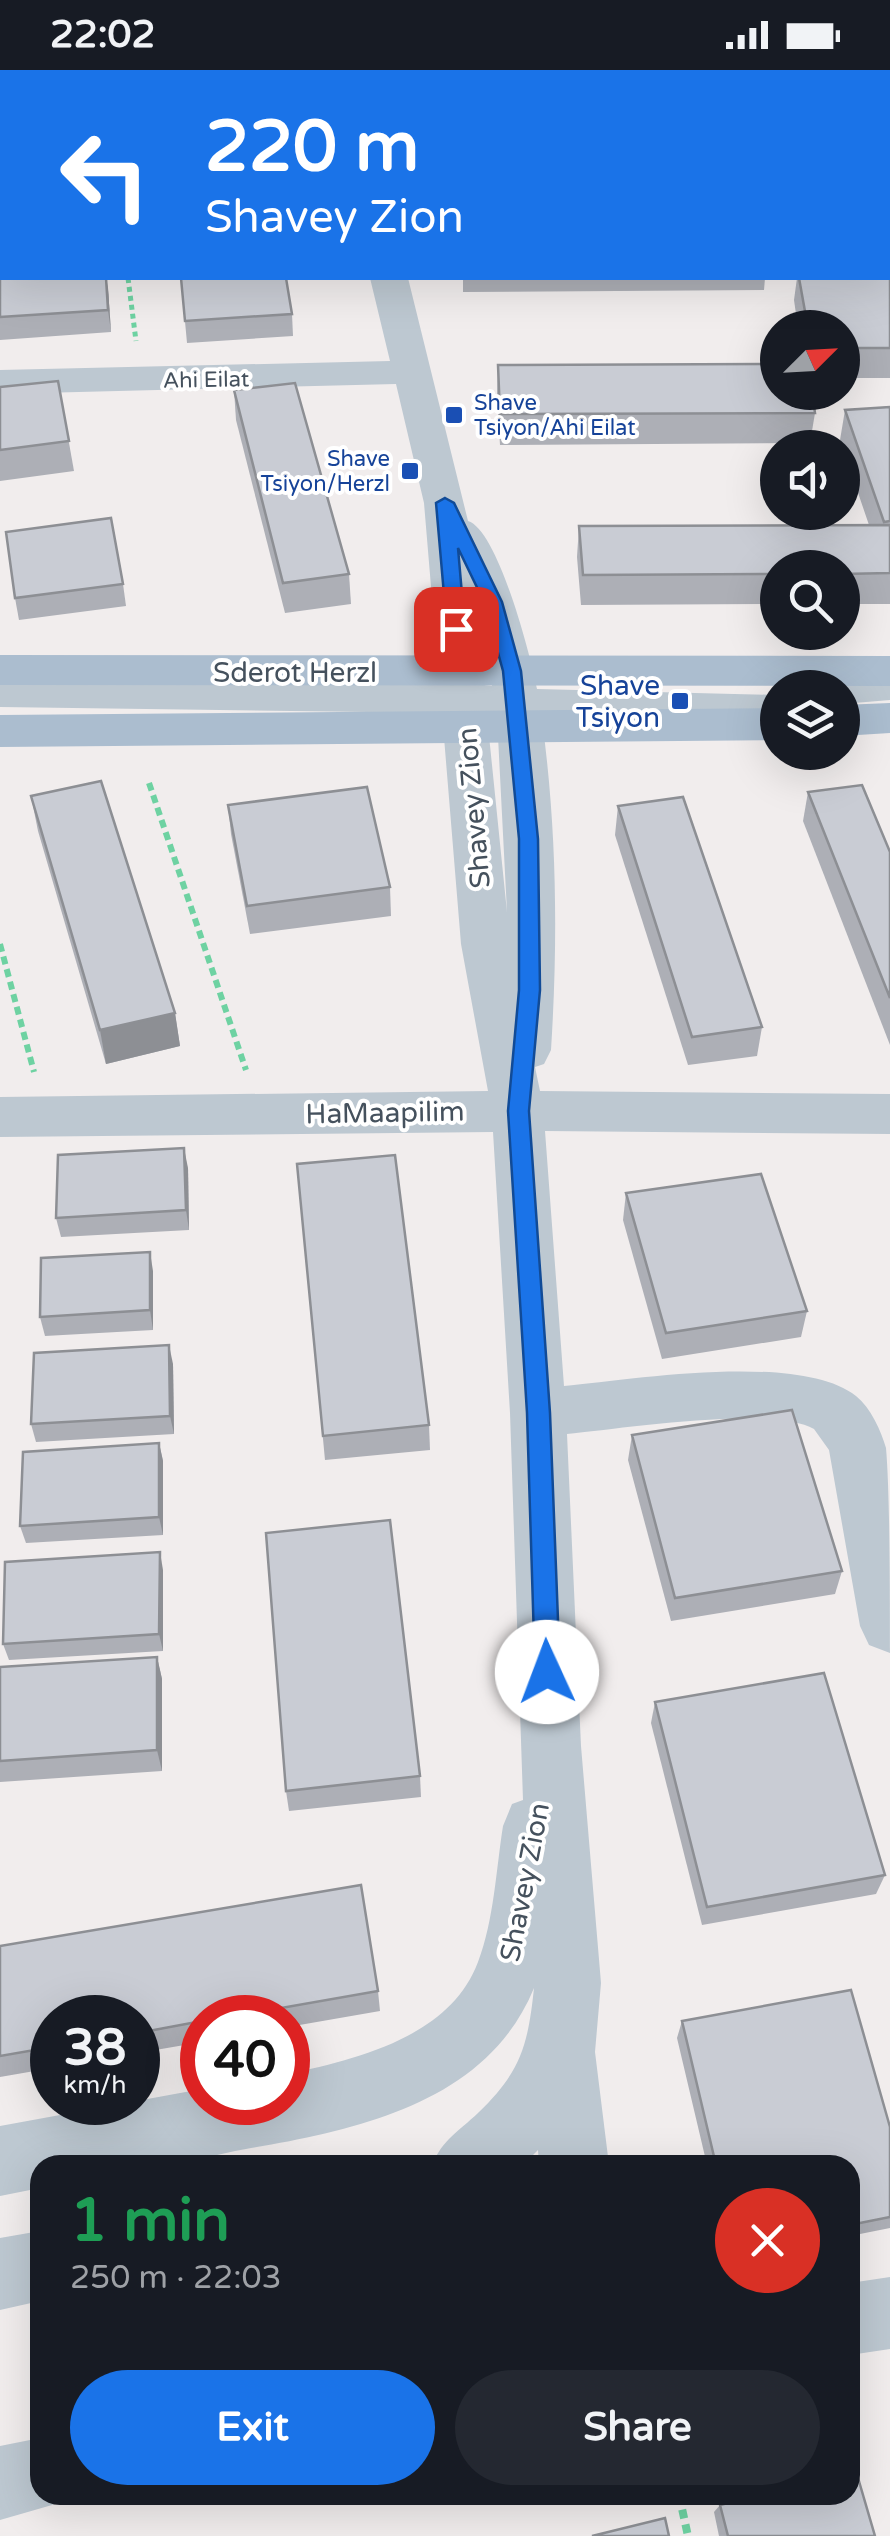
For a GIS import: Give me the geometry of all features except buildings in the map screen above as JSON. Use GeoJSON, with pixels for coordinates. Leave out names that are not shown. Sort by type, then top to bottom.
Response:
{"type":"FeatureCollection","features":[{"type":"Feature","properties":{"kind":"main road","name":"Sderot Herzl"},"geometry":{"type":"LineString","coordinates":[[515,701],[890,671]]}},
{"type":"Feature","properties":{"kind":"main road","name":"Sderot Herzl"},"geometry":{"type":"LineString","coordinates":[[2,696],[463,699],[760,722]]}},
{"type":"Feature","properties":{"kind":"main road","name":"Sderot Herzl"},"geometry":{"type":"LineString","coordinates":[[2,696],[463,699]]}},
{"type":"Feature","properties":{"kind":"main road"},"geometry":{"type":"LineString","coordinates":[[860,718],[890,715]]}},
{"type":"Feature","properties":{"kind":"street","name":"Shavey Zion"},"geometry":{"type":"LineString","coordinates":[[389,280],[445,503],[486,944],[518,1111],[538,1413],[550,1746],[568,1983],[561,2052]]}},
{"type":"Feature","properties":{"kind":"street","name":"Ahi Eilat"},"geometry":{"type":"LineString","coordinates":[[0,382],[412,372]]}},
{"type":"Feature","properties":{"kind":"street","name":"Shavey Zion"},"geometry":{"type":"LineString","coordinates":[[445,503],[493,602],[515,701],[528,839],[530,990],[518,1111]]}},
{"type":"Feature","properties":{"kind":"street"},"geometry":{"type":"LineString","coordinates":[[860,688],[890,685]]}},
{"type":"Feature","properties":{"kind":"street"},"geometry":{"type":"LineString","coordinates":[[624,707],[760,696]]}},
{"type":"Feature","properties":{"kind":"street"},"geometry":{"type":"LineString","coordinates":[[515,701],[760,710]]}},
{"type":"Feature","properties":{"kind":"street"},"geometry":{"type":"LineString","coordinates":[[860,712],[890,715]]}},
{"type":"Feature","properties":{"kind":"street","name":"HaMaapilim"},"geometry":{"type":"LineString","coordinates":[[23,1116],[518,1111],[890,1114]]}},
{"type":"Feature","properties":{"kind":"street"},"geometry":{"type":"LineString","coordinates":[[538,1413],[778,1395],[829,1408],[848,1425],[858,1450],[890,1626]]}},
{"type":"Feature","properties":{"kind":"street","name":"Shavey Zion"},"geometry":{"type":"LineString","coordinates":[[0,2160],[334,2098],[394,2078],[442,2054],[470,2032],[501,1989],[517,1930],[550,1746]]}},
{"type":"Feature","properties":{"kind":"street"},"geometry":{"type":"LineString","coordinates":[[482,2155],[501,2143],[532,2104],[561,2052]]}},
{"type":"Feature","properties":{"kind":"street"},"geometry":{"type":"LineString","coordinates":[[561,2052],[573,2155]]}},
{"type":"Feature","properties":{"kind":"street"},"geometry":{"type":"LineString","coordinates":[[0,2274],[30,2268]]}},
{"type":"Feature","properties":{"kind":"street"},"geometry":{"type":"LineString","coordinates":[[860,2318],[890,2313]]}},
{"type":"Feature","properties":{"kind":"street"},"geometry":{"type":"LineString","coordinates":[[0,2483],[30,2477]]}},
{"type":"Feature","properties":{"kind":"path"},"geometry":{"type":"LineString","coordinates":[[128,280],[142,380]]}},
{"type":"Feature","properties":{"kind":"path"},"geometry":{"type":"LineString","coordinates":[[149,783],[261,1114]]}},
{"type":"Feature","properties":{"kind":"path"},"geometry":{"type":"LineString","coordinates":[[0,944],[23,1116]]}},
{"type":"Feature","properties":{"kind":"path"},"geometry":{"type":"LineString","coordinates":[[681,2505],[688,2536]]}},
{"type":"Feature","properties":{"kind":"place","name":"Shave Tsiyon/Ahi Eilat"},"geometry":{"type":"Point","coordinates":[454,415]}},
{"type":"Feature","properties":{"kind":"place","name":"Shave Tsiyon/Herzl"},"geometry":{"type":"Point","coordinates":[410,471]}},
{"type":"Feature","properties":{"kind":"place","name":"Shave Tsiyon"},"geometry":{"type":"Point","coordinates":[680,701]}},
{"type":"Feature","properties":{"kind":"route"},"geometry":{"type":"LineString","coordinates":[[456,629],[445,503],[493,602],[512,671],[519,730],[528,839],[530,990],[518,1111],[538,1413],[547,1672]]}}]}
